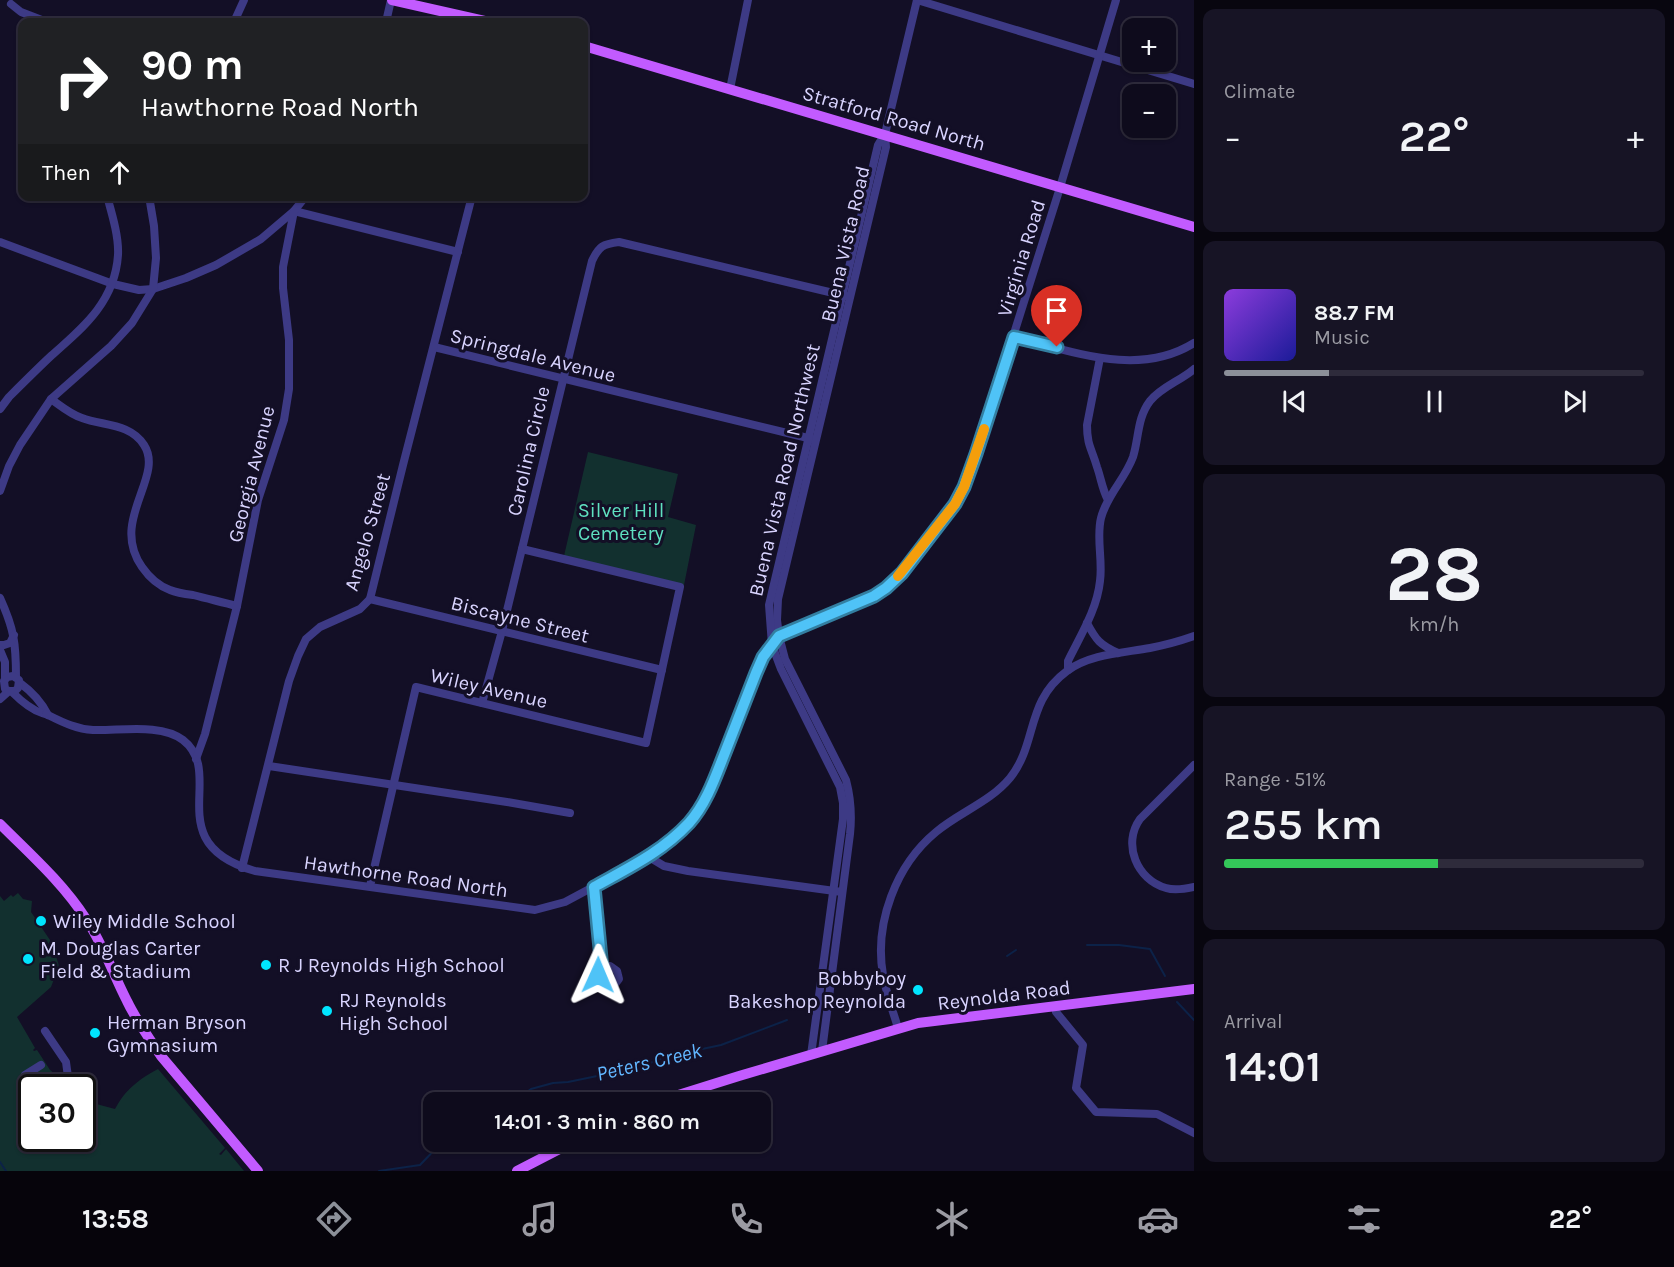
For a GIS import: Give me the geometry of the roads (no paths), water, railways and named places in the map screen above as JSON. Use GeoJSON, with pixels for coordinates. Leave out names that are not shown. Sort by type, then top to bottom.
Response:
{"type":"FeatureCollection","features":[{"type":"Feature","properties":{"kind":"main road"},"geometry":{"type":"LineString","coordinates":[[392,0],[471,18]]}},
{"type":"Feature","properties":{"kind":"main road","name":"Stratford Road North"},"geometry":{"type":"LineString","coordinates":[[588,47],[1194,227]]}},
{"type":"Feature","properties":{"kind":"main road"},"geometry":{"type":"LineString","coordinates":[[0,824],[69,895],[94,931],[128,1003],[161,1056],[258,1171]]}},
{"type":"Feature","properties":{"kind":"main road","name":"Reynolda Road"},"geometry":{"type":"LineString","coordinates":[[689,1092],[918,1023],[1194,989]]}},
{"type":"Feature","properties":{"kind":"main road"},"geometry":{"type":"LineString","coordinates":[[516,1171],[553,1152]]}},
{"type":"Feature","properties":{"kind":"street"},"geometry":{"type":"LineString","coordinates":[[236,18],[244,0]]}},
{"type":"Feature","properties":{"kind":"street"},"geometry":{"type":"LineString","coordinates":[[387,18],[392,0]]}},
{"type":"Feature","properties":{"kind":"street"},"geometry":{"type":"LineString","coordinates":[[730,89],[748,0]]}},
{"type":"Feature","properties":{"kind":"street"},"geometry":{"type":"LineString","coordinates":[[917,0],[1194,84]]}},
{"type":"Feature","properties":{"kind":"street","name":"Buena Vista Road"},"geometry":{"type":"LineString","coordinates":[[779,636],[778,599],[812,439],[846,296],[886,147],[885,134],[917,0]]}},
{"type":"Feature","properties":{"kind":"street","name":"Virginia Road"},"geometry":{"type":"LineString","coordinates":[[649,857],[684,828],[702,804],[714,780],[756,673],[779,636],[874,596],[886,588],[902,573],[955,504],[969,475],[1014,337],[1116,0]]}},
{"type":"Feature","properties":{"kind":"street"},"geometry":{"type":"LineString","coordinates":[[11,4],[21,12],[37,18]]}},
{"type":"Feature","properties":{"kind":"street"},"geometry":{"type":"LineString","coordinates":[[0,409],[9,397],[88,322],[102,304],[113,284],[118,254],[108,201]]}},
{"type":"Feature","properties":{"kind":"street"},"geometry":{"type":"LineString","coordinates":[[0,491],[20,445],[51,399],[111,346],[132,323],[153,289],[156,258],[150,201]]}},
{"type":"Feature","properties":{"kind":"street","name":"Georgia Avenue"},"geometry":{"type":"LineString","coordinates":[[196,759],[205,734],[237,606],[258,500],[284,420],[289,389],[289,340],[283,267],[294,211],[302,201]]}},
{"type":"Feature","properties":{"kind":"street","name":"Springdale Avenue"},"geometry":{"type":"LineString","coordinates":[[471,201],[434,347],[812,439]]}},
{"type":"Feature","properties":{"kind":"street"},"geometry":{"type":"LineString","coordinates":[[0,242],[113,284],[139,290],[153,289],[216,265],[261,239],[294,211],[458,252]]}},
{"type":"Feature","properties":{"kind":"street","name":"Carolina Circle"},"geometry":{"type":"LineString","coordinates":[[482,703],[502,632],[562,379],[592,261],[597,250],[606,244],[619,242],[846,296]]}},
{"type":"Feature","properties":{"kind":"street"},"geometry":{"type":"LineString","coordinates":[[1014,337],[1100,358],[1125,361],[1143,360],[1176,352],[1194,343]]}},
{"type":"Feature","properties":{"kind":"street","name":"Angelo Street"},"geometry":{"type":"LineString","coordinates":[[242,868],[290,681],[306,639],[320,627],[360,609],[370,599],[434,347]]}},
{"type":"Feature","properties":{"kind":"street"},"geometry":{"type":"LineString","coordinates":[[1100,358],[1087,436],[1088,446],[1097,465],[1108,500]]}},
{"type":"Feature","properties":{"kind":"street"},"geometry":{"type":"LineString","coordinates":[[1068,670],[1068,661],[1096,602],[1101,565],[1099,529],[1108,500],[1132,460],[1142,414],[1160,391],[1194,369]]}},
{"type":"Feature","properties":{"kind":"street"},"geometry":{"type":"LineString","coordinates":[[51,399],[81,418],[116,426],[130,432],[143,444],[149,455],[149,470],[131,527],[135,558],[146,572],[157,583],[170,590],[237,606]]}},
{"type":"Feature","properties":{"kind":"street","name":"Buena Vista Road Northwest"},"geometry":{"type":"LineString","coordinates":[[812,439],[771,595],[769,619],[772,645],[781,669],[840,787],[843,819],[838,891]]}},
{"type":"Feature","properties":{"kind":"street"},"geometry":{"type":"LineString","coordinates":[[522,549],[680,587],[662,670]]}},
{"type":"Feature","properties":{"kind":"street"},"geometry":{"type":"LineString","coordinates":[[0,598],[14,635],[18,680],[18,688],[0,699]]}},
{"type":"Feature","properties":{"kind":"street","name":"Biscayne Street"},"geometry":{"type":"LineString","coordinates":[[370,599],[662,670]]}},
{"type":"Feature","properties":{"kind":"street"},"geometry":{"type":"LineString","coordinates":[[1087,623],[1095,638],[1104,647],[1119,654]]}},
{"type":"Feature","properties":{"kind":"street"},"geometry":{"type":"LineString","coordinates":[[0,645],[9,643],[14,635]]}},
{"type":"Feature","properties":{"kind":"street","name":"Buena Vista Road Northwest"},"geometry":{"type":"LineString","coordinates":[[779,636],[785,659],[846,780],[851,797],[851,825],[838,891],[816,1053]]}},
{"type":"Feature","properties":{"kind":"street"},"geometry":{"type":"LineString","coordinates":[[898,1028],[886,990],[881,960],[883,930],[886,912],[898,881],[914,856],[935,832],[998,790],[1011,777],[1025,749],[1042,698],[1052,684],[1068,670],[1085,661],[1194,636]]}},
{"type":"Feature","properties":{"kind":"street"},"geometry":{"type":"LineString","coordinates":[[0,650],[5,662],[3,683],[5,688],[40,713],[62,723],[84,729],[166,732],[184,741],[192,749],[196,759]]}},
{"type":"Feature","properties":{"kind":"street","name":"Wiley Avenue"},"geometry":{"type":"LineString","coordinates":[[370,886],[416,687],[646,743],[662,670]]}},
{"type":"Feature","properties":{"kind":"street"},"geometry":{"type":"LineString","coordinates":[[3,683],[9,676],[18,680],[48,715]]}},
{"type":"Feature","properties":{"kind":"street","name":"Hawthorne Road North"},"geometry":{"type":"LineString","coordinates":[[196,759],[199,817],[204,835],[219,855],[242,868],[270,874],[535,910],[565,902],[649,857]]}},
{"type":"Feature","properties":{"kind":"street"},"geometry":{"type":"LineString","coordinates":[[1194,765],[1140,819],[1134,830],[1132,845],[1139,868],[1156,885],[1170,889],[1194,887]]}},
{"type":"Feature","properties":{"kind":"street"},"geometry":{"type":"LineString","coordinates":[[269,766],[570,813]]}},
{"type":"Feature","properties":{"kind":"street"},"geometry":{"type":"LineString","coordinates":[[649,857],[664,866],[838,891]]}},
{"type":"Feature","properties":{"kind":"street"},"geometry":{"type":"LineString","coordinates":[[594,887],[602,969]]}},
{"type":"Feature","properties":{"kind":"street"},"geometry":{"type":"LineString","coordinates":[[1055,1006],[1056,1012],[1083,1045],[1076,1088],[1096,1112],[1157,1114],[1194,1132]]}},
{"type":"Feature","properties":{"kind":"street"},"geometry":{"type":"LineString","coordinates":[[45,1031],[66,1062],[68,1074]]}},
{"type":"Feature","properties":{"kind":"street"},"geometry":{"type":"LineString","coordinates":[[27,1074],[41,1065]]}},
{"type":"Feature","properties":{"kind":"waterway","name":"Peters Creek"},"geometry":{"type":"LineString","coordinates":[[1087,945],[1119,945],[1150,949],[1165,976]]}},
{"type":"Feature","properties":{"kind":"waterway","name":"Peters Creek"},"geometry":{"type":"LineString","coordinates":[[1007,956],[1016,950]]}},
{"type":"Feature","properties":{"kind":"waterway","name":"Peters Creek"},"geometry":{"type":"LineString","coordinates":[[1177,1002],[1194,1020]]}},
{"type":"Feature","properties":{"kind":"waterway","name":"Peters Creek"},"geometry":{"type":"LineString","coordinates":[[527,1092],[553,1083],[636,1068],[669,1056],[721,1045],[787,1020]]}},
{"type":"Feature","properties":{"kind":"waterway","name":"Peters Creek"},"geometry":{"type":"LineString","coordinates":[[379,1171],[420,1165],[432,1152]]}},
{"type":"Feature","properties":{"kind":"waterway","name":"Peters Creek"},"geometry":{"type":"LineString","coordinates":[[0,1162],[6,1171]]}},
{"type":"Feature","properties":{"kind":"place","name":"Wiley Middle School"},"geometry":{"type":"Point","coordinates":[41,921]}},
{"type":"Feature","properties":{"kind":"place","name":"M. Douglas Carter Field & Stadium"},"geometry":{"type":"Point","coordinates":[28,959]}},
{"type":"Feature","properties":{"kind":"place","name":"R J Reynolds High School"},"geometry":{"type":"Point","coordinates":[266,965]}},
{"type":"Feature","properties":{"kind":"place","name":"Bobbyboy Bakeshop Reynolda"},"geometry":{"type":"Point","coordinates":[918,990]}},
{"type":"Feature","properties":{"kind":"place","name":"RJ Reynolds High School"},"geometry":{"type":"Point","coordinates":[327,1011]}},
{"type":"Feature","properties":{"kind":"place","name":"Herman Bryson Gymnasium"},"geometry":{"type":"Point","coordinates":[95,1033]}},
{"type":"Feature","properties":{"kind":"park label","name":"Silver Hill Cemetery"},"geometry":{"type":"Point","coordinates":[621,522]}}]}
